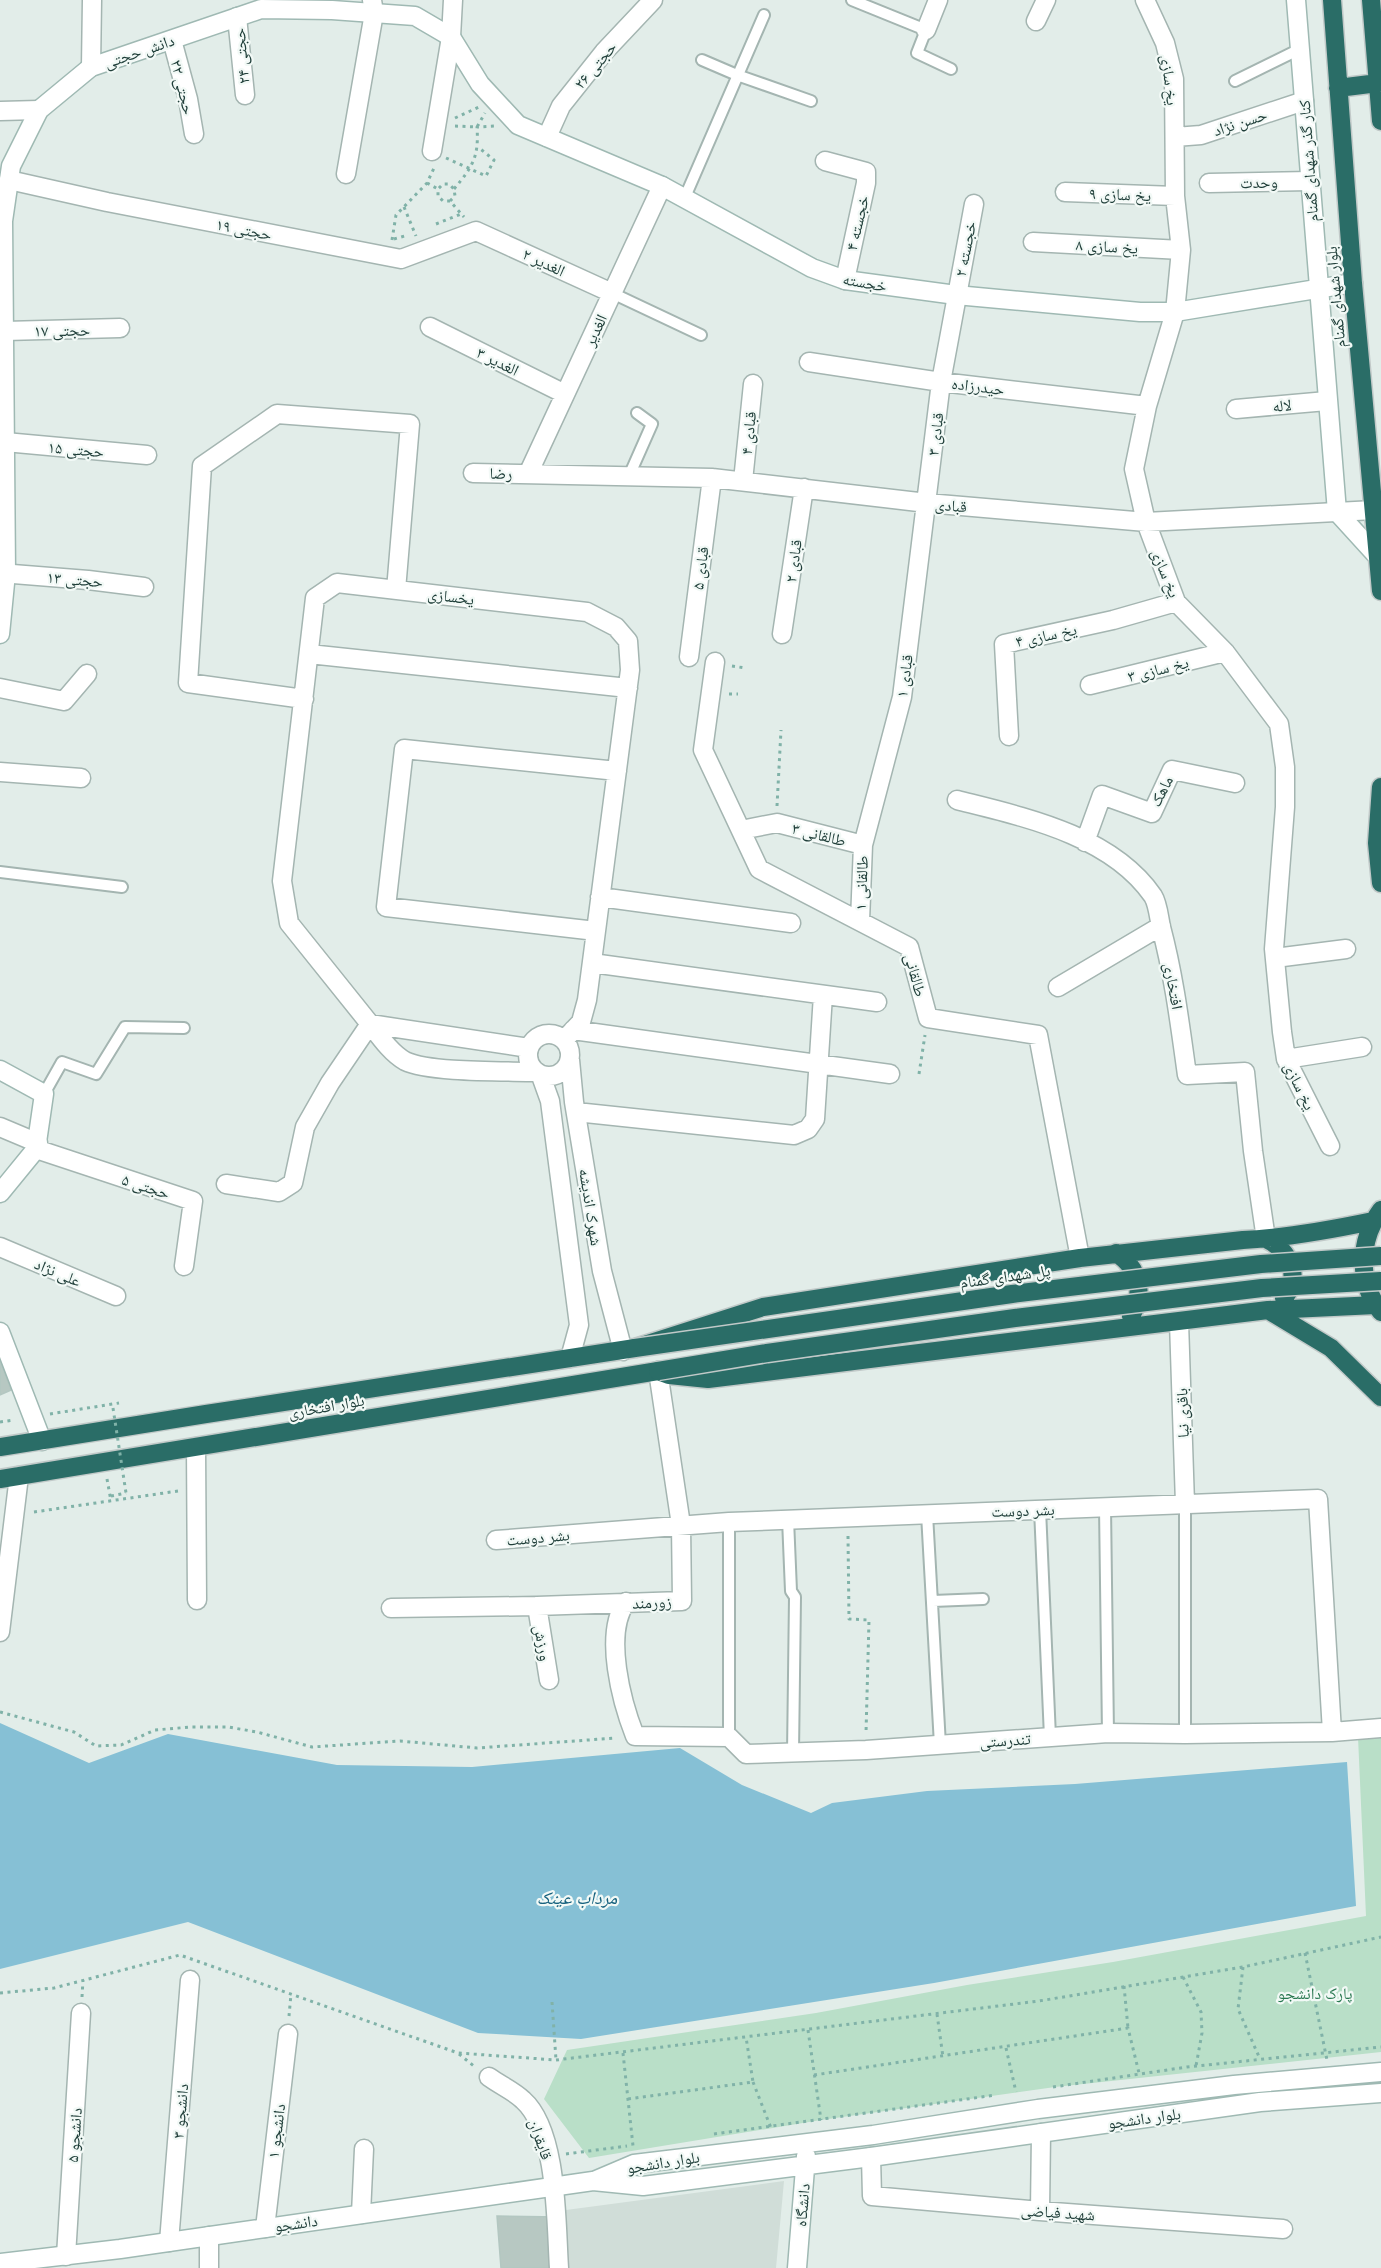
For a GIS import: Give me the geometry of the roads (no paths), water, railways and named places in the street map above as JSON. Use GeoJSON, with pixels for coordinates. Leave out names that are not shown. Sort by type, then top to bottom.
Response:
{"type":"FeatureCollection","features":[{"type":"Feature","properties":{"kind":"highway","name":"بلوار شهدای گمنام"},"geometry":{"type":"LineString","coordinates":[[1332,0],[1353,283],[1381,591]]}},
{"type":"Feature","properties":{"kind":"highway"},"geometry":{"type":"LineString","coordinates":[[1371,0],[1381,121]]}},
{"type":"Feature","properties":{"kind":"highway"},"geometry":{"type":"LineString","coordinates":[[1338,88],[1378,83]]}},
{"type":"Feature","properties":{"kind":"highway"},"geometry":{"type":"LineString","coordinates":[[1381,787],[1377,843],[1381,884]]}},
{"type":"Feature","properties":{"kind":"highway"},"geometry":{"type":"LineString","coordinates":[[629,1350],[763,1307],[1080,1257],[1326,1231],[1377,1216]]}},
{"type":"Feature","properties":{"kind":"highway"},"geometry":{"type":"LineString","coordinates":[[658,1371],[669,1375],[708,1379],[1268,1310],[1378,1309],[1367,1285],[1363,1263],[1365,1242],[1377,1216]]}},
{"type":"Feature","properties":{"kind":"highway"},"geometry":{"type":"LineString","coordinates":[[1266,1239],[1278,1245],[1287,1255],[1292,1267],[1292,1281],[1288,1293],[1280,1304],[1268,1310]]}},
{"type":"Feature","properties":{"kind":"highway"},"geometry":{"type":"LineString","coordinates":[[1113,1330],[1130,1318],[1139,1299],[1140,1288],[1130,1264],[1116,1254]]}},
{"type":"Feature","properties":{"kind":"highway","name":"پل شهدای گمنام"},"geometry":{"type":"LineString","coordinates":[[629,1350],[1036,1291],[1261,1264],[1381,1256]]}},
{"type":"Feature","properties":{"kind":"highway"},"geometry":{"type":"LineString","coordinates":[[658,1371],[767,1353],[1027,1317],[1262,1288],[1381,1281]]}},
{"type":"Feature","properties":{"kind":"highway"},"geometry":{"type":"LineString","coordinates":[[1268,1310],[1331,1348],[1381,1397]]}},
{"type":"Feature","properties":{"kind":"highway","name":"بلوار افتخاری"},"geometry":{"type":"LineString","coordinates":[[0,1447],[629,1350]]}},
{"type":"Feature","properties":{"kind":"highway","name":"بلوار افتخاری"},"geometry":{"type":"LineString","coordinates":[[0,1479],[658,1371]]}},
{"type":"Feature","properties":{"kind":"street"},"geometry":{"type":"LineString","coordinates":[[432,151],[451,37],[453,0]]}},
{"type":"Feature","properties":{"kind":"street","name":"حجتی ۲۶"},"geometry":{"type":"LineString","coordinates":[[547,137],[561,106],[604,52],[653,0]]}},
{"type":"Feature","properties":{"kind":"street"},"geometry":{"type":"LineString","coordinates":[[926,30],[939,0]]}},
{"type":"Feature","properties":{"kind":"street"},"geometry":{"type":"LineString","coordinates":[[1036,21],[1047,0]]}},
{"type":"Feature","properties":{"kind":"street","name":"یخ سازی"},"geometry":{"type":"LineString","coordinates":[[1145,0],[1165,43],[1173,79],[1175,196],[1181,250],[1175,312],[1147,406],[1134,469],[1146,522],[1176,602],[1225,652],[1280,724],[1285,767],[1285,807],[1274,949],[1286,1059],[1330,1146]]}},
{"type":"Feature","properties":{"kind":"street","name":"کنار گذر شهدای گمنام"},"geometry":{"type":"LineString","coordinates":[[1296,0],[1336,512]]}},
{"type":"Feature","properties":{"kind":"street"},"geometry":{"type":"LineString","coordinates":[[87,1],[91,67]]}},
{"type":"Feature","properties":{"kind":"street","name":"دانش حجتی"},"geometry":{"type":"LineString","coordinates":[[0,634],[5,442],[3,221],[11,166],[39,110],[91,67],[261,9],[299,5],[373,7],[415,16],[451,37]]}},
{"type":"Feature","properties":{"kind":"street"},"geometry":{"type":"LineString","coordinates":[[346,174],[373,7]]}},
{"type":"Feature","properties":{"kind":"street","name":"حجتی ۲۴"},"geometry":{"type":"LineString","coordinates":[[237,17],[244,95]]}},
{"type":"Feature","properties":{"kind":"street","name":"خجسته"},"geometry":{"type":"LineString","coordinates":[[451,37],[480,84],[518,125],[662,186],[812,268],[845,280],[956,295],[1140,312],[1175,312],[1353,283]]}},
{"type":"Feature","properties":{"kind":"street","name":"حجتی ۲۲"},"geometry":{"type":"LineString","coordinates":[[172,40],[188,99],[194,134]]}},
{"type":"Feature","properties":{"kind":"street","name":"حسن نژاد"},"geometry":{"type":"LineString","coordinates":[[1175,137],[1201,135],[1304,101]]}},
{"type":"Feature","properties":{"kind":"street"},"geometry":{"type":"LineString","coordinates":[[0,111],[39,110]]}},
{"type":"Feature","properties":{"kind":"street","name":"خجسته ۴"},"geometry":{"type":"LineString","coordinates":[[825,161],[866,172],[866,183],[845,280]]}},
{"type":"Feature","properties":{"kind":"street","name":"حجتی ۱۹"},"geometry":{"type":"LineString","coordinates":[[9,180],[107,202],[401,259],[476,231]]}},
{"type":"Feature","properties":{"kind":"street","name":"وحدت"},"geometry":{"type":"LineString","coordinates":[[1209,183],[1310,181]]}},
{"type":"Feature","properties":{"kind":"street","name":"الغدیر"},"geometry":{"type":"LineString","coordinates":[[528,474],[662,186]]}},
{"type":"Feature","properties":{"kind":"street","name":"یخ سازی ۹"},"geometry":{"type":"LineString","coordinates":[[1065,192],[1175,196]]}},
{"type":"Feature","properties":{"kind":"street","name":"خجسته ۲"},"geometry":{"type":"LineString","coordinates":[[956,295],[974,204]]}},
{"type":"Feature","properties":{"kind":"street","name":"الغدیر ۲"},"geometry":{"type":"LineString","coordinates":[[476,231],[612,293]]}},
{"type":"Feature","properties":{"kind":"street","name":"یخ سازی ۸"},"geometry":{"type":"LineString","coordinates":[[1033,242],[1181,250]]}},
{"type":"Feature","properties":{"kind":"street","name":"قبادی ۳"},"geometry":{"type":"LineString","coordinates":[[927,503],[941,381],[956,295]]}},
{"type":"Feature","properties":{"kind":"street","name":"الغدیر ۳"},"geometry":{"type":"LineString","coordinates":[[430,327],[565,394]]}},
{"type":"Feature","properties":{"kind":"street","name":"حجتی ۱۷"},"geometry":{"type":"LineString","coordinates":[[5,331],[120,328]]}},
{"type":"Feature","properties":{"kind":"street","name":"حیدرزاده"},"geometry":{"type":"LineString","coordinates":[[809,362],[941,381],[1147,406]]}},
{"type":"Feature","properties":{"kind":"street","name":"قبادی ۴"},"geometry":{"type":"LineString","coordinates":[[743,482],[753,384]]}},
{"type":"Feature","properties":{"kind":"street","name":"لاله"},"geometry":{"type":"LineString","coordinates":[[1236,409],[1327,401]]}},
{"type":"Feature","properties":{"kind":"street"},"geometry":{"type":"LineString","coordinates":[[304,699],[188,683],[202,466],[277,414],[410,424],[396,590]]}},
{"type":"Feature","properties":{"kind":"street","name":"حجتی ۱۵"},"geometry":{"type":"LineString","coordinates":[[5,442],[147,455]]}},
{"type":"Feature","properties":{"kind":"street","name":"رضا"},"geometry":{"type":"LineString","coordinates":[[473,473],[528,474]]}},
{"type":"Feature","properties":{"kind":"street","name":"قبادی"},"geometry":{"type":"LineString","coordinates":[[528,474],[712,478],[927,503],[1146,522],[1374,510]]}},
{"type":"Feature","properties":{"kind":"street","name":"قبادی ۵"},"geometry":{"type":"LineString","coordinates":[[689,657],[712,478]]}},
{"type":"Feature","properties":{"kind":"street","name":"قبادی ۲"},"geometry":{"type":"LineString","coordinates":[[782,634],[804,488]]}},
{"type":"Feature","properties":{"kind":"street","name":"قبادی ۱"},"geometry":{"type":"LineString","coordinates":[[863,845],[902,697],[927,503]]}},
{"type":"Feature","properties":{"kind":"street"},"geometry":{"type":"LineString","coordinates":[[1336,512],[1378,557]]}},
{"type":"Feature","properties":{"kind":"street","name":"حجتی ۱۳"},"geometry":{"type":"LineString","coordinates":[[3,573],[144,587]]}},
{"type":"Feature","properties":{"kind":"street","name":"یخسازی"},"geometry":{"type":"LineString","coordinates":[[538,1074],[434,1068],[405,1061],[386,1045],[289,923],[282,881],[315,598],[337,583],[587,612],[616,627],[628,641],[630,670],[628,688],[592,963],[581,1022],[568,1035]]}},
{"type":"Feature","properties":{"kind":"street","name":"یخ سازی ۴"},"geometry":{"type":"LineString","coordinates":[[1009,736],[1004,644],[1113,620],[1176,602]]}},
{"type":"Feature","properties":{"kind":"street","name":"یخ سازی ۳"},"geometry":{"type":"LineString","coordinates":[[1090,685],[1225,652]]}},
{"type":"Feature","properties":{"kind":"street"},"geometry":{"type":"LineString","coordinates":[[309,654],[628,688]]}},
{"type":"Feature","properties":{"kind":"street","name":"طالقانی"},"geometry":{"type":"LineString","coordinates":[[715,662],[703,750],[759,869],[909,947],[928,1018],[1038,1035],[1080,1257]]}},
{"type":"Feature","properties":{"kind":"street"},"geometry":{"type":"LineString","coordinates":[[0,688],[64,701],[87,674]]}},
{"type":"Feature","properties":{"kind":"street"},"geometry":{"type":"LineString","coordinates":[[596,931],[386,907],[404,749],[617,771]]}},
{"type":"Feature","properties":{"kind":"street","name":"ماهک"},"geometry":{"type":"LineString","coordinates":[[1085,842],[1102,795],[1152,813],[1172,770],[1235,783]]}},
{"type":"Feature","properties":{"kind":"street"},"geometry":{"type":"LineString","coordinates":[[0,772],[81,778]]}},
{"type":"Feature","properties":{"kind":"street","name":"افتخاری"},"geometry":{"type":"LineString","coordinates":[[957,800],[1039,821],[1085,842],[1118,859],[1154,898],[1172,967],[1187,1075],[1245,1072],[1253,1151],[1266,1239]]}},
{"type":"Feature","properties":{"kind":"street","name":"طالقانی ۳"},"geometry":{"type":"LineString","coordinates":[[741,830],[777,823],[863,845]]}},
{"type":"Feature","properties":{"kind":"street","name":"طالقانی ۱"},"geometry":{"type":"LineString","coordinates":[[860,921],[863,845]]}},
{"type":"Feature","properties":{"kind":"street"},"geometry":{"type":"LineString","coordinates":[[600,897],[791,923]]}},
{"type":"Feature","properties":{"kind":"street"},"geometry":{"type":"LineString","coordinates":[[1058,987],[1161,926]]}},
{"type":"Feature","properties":{"kind":"street"},"geometry":{"type":"LineString","coordinates":[[1275,958],[1346,949]]}},
{"type":"Feature","properties":{"kind":"street"},"geometry":{"type":"LineString","coordinates":[[592,963],[877,1002]]}},
{"type":"Feature","properties":{"kind":"street"},"geometry":{"type":"LineString","coordinates":[[576,1112],[794,1135],[808,1129],[814,1119],[824,995]]}},
{"type":"Feature","properties":{"kind":"street"},"geometry":{"type":"LineString","coordinates":[[226,1184],[279,1192],[293,1183],[305,1127],[330,1083],[370,1024],[529,1048]]}},
{"type":"Feature","properties":{"kind":"street"},"geometry":{"type":"LineString","coordinates":[[568,1035],[570,1060],[562,1072],[555,1076],[538,1074],[528,1061],[529,1048],[532,1042],[543,1035],[551,1034],[568,1035],[819,1064],[890,1074]]}},
{"type":"Feature","properties":{"kind":"street"},"geometry":{"type":"LineString","coordinates":[[1286,1059],[1362,1047]]}},
{"type":"Feature","properties":{"kind":"street","name":"شهرک اندیشه"},"geometry":{"type":"LineString","coordinates":[[570,1060],[576,1112],[602,1272],[629,1350]]}},
{"type":"Feature","properties":{"kind":"street"},"geometry":{"type":"LineString","coordinates":[[0,1070],[44,1094],[37,1146],[0,1193]]}},
{"type":"Feature","properties":{"kind":"street","name":"شهرک اندیشه"},"geometry":{"type":"LineString","coordinates":[[538,1074],[550,1101],[579,1324],[570,1358]]}},
{"type":"Feature","properties":{"kind":"street"},"geometry":{"type":"LineString","coordinates":[[0,1127],[37,1146]]}},
{"type":"Feature","properties":{"kind":"street","name":"حجتی ۵"},"geometry":{"type":"LineString","coordinates":[[37,1146],[193,1201],[184,1266]]}},
{"type":"Feature","properties":{"kind":"street"},"geometry":{"type":"LineString","coordinates":[[561,1187],[587,1183]]}},
{"type":"Feature","properties":{"kind":"street","name":"علی نژاد"},"geometry":{"type":"LineString","coordinates":[[0,1248],[116,1296]]}},
{"type":"Feature","properties":{"kind":"street","name":"باقری نیا"},"geometry":{"type":"LineString","coordinates":[[1179,1322],[1185,1504]]}},
{"type":"Feature","properties":{"kind":"street"},"geometry":{"type":"LineString","coordinates":[[0,1332],[42,1441]]}},
{"type":"Feature","properties":{"kind":"street","name":"زورمند"},"geometry":{"type":"LineString","coordinates":[[391,1608],[537,1606],[682,1600],[681,1525],[658,1371]]}},
{"type":"Feature","properties":{"kind":"street"},"geometry":{"type":"LineString","coordinates":[[196,1448],[197,1600]]}},
{"type":"Feature","properties":{"kind":"street"},"geometry":{"type":"LineString","coordinates":[[0,1632],[18,1476]]}},
{"type":"Feature","properties":{"kind":"street","name":"بشر دوست"},"geometry":{"type":"LineString","coordinates":[[496,1540],[681,1525],[848,1516],[1318,1499],[1332,1732]]}},
{"type":"Feature","properties":{"kind":"street"},"geometry":{"type":"LineString","coordinates":[[626,1602],[617,1622],[617,1674],[624,1706],[635,1736],[729,1737]]}},
{"type":"Feature","properties":{"kind":"street","name":"ورزش"},"geometry":{"type":"LineString","coordinates":[[537,1606],[549,1680]]}},
{"type":"Feature","properties":{"kind":"street","name":"تندرستی"},"geometry":{"type":"LineString","coordinates":[[729,1737],[746,1754],[866,1750],[1108,1733],[1332,1732],[1381,1728]]}},
{"type":"Feature","properties":{"kind":"street","name":"دانشجو ۳"},"geometry":{"type":"LineString","coordinates":[[169,2242],[190,1980]]}},
{"type":"Feature","properties":{"kind":"street","name":"دانشجو ۵"},"geometry":{"type":"LineString","coordinates":[[66,2256],[81,2013]]}},
{"type":"Feature","properties":{"kind":"street","name":"دانشجو ۱"},"geometry":{"type":"LineString","coordinates":[[265,2228],[288,2034]]}},
{"type":"Feature","properties":{"kind":"street","name":"بلوار دانشجو"},"geometry":{"type":"LineString","coordinates":[[592,2181],[634,2164],[873,2135],[1038,2109],[1234,2085],[1381,2072]]}},
{"type":"Feature","properties":{"kind":"street","name":"قایقران"},"geometry":{"type":"LineString","coordinates":[[489,2077],[524,2100],[538,2121],[549,2156],[554,2187],[559,2268]]}},
{"type":"Feature","properties":{"kind":"street"},"geometry":{"type":"LineString","coordinates":[[1234,2085],[1236,2105]]}},
{"type":"Feature","properties":{"kind":"street","name":"بلوار دانشجو"},"geometry":{"type":"LineString","coordinates":[[592,2181],[643,2186],[871,2157],[1236,2105],[1381,2093]]}},
{"type":"Feature","properties":{"kind":"street"},"geometry":{"type":"LineString","coordinates":[[1038,2109],[1041,2133],[1040,2211]]}},
{"type":"Feature","properties":{"kind":"street","name":"دانشگاه"},"geometry":{"type":"LineString","coordinates":[[797,2268],[807,2143]]}},
{"type":"Feature","properties":{"kind":"street"},"geometry":{"type":"LineString","coordinates":[[361,2214],[364,2149]]}},
{"type":"Feature","properties":{"kind":"street","name":"شهید فیاضی"},"geometry":{"type":"LineString","coordinates":[[871,2157],[872,2196],[1283,2229]]}},
{"type":"Feature","properties":{"kind":"street","name":"دانشجو"},"geometry":{"type":"LineString","coordinates":[[0,2263],[169,2242],[592,2181]]}},
{"type":"Feature","properties":{"kind":"street"},"geometry":{"type":"LineString","coordinates":[[209,2236],[209,2268]]}},
{"type":"Feature","properties":{"kind":"lane"},"geometry":{"type":"LineString","coordinates":[[852,0],[926,30],[917,53],[951,69]]}},
{"type":"Feature","properties":{"kind":"lane"},"geometry":{"type":"LineString","coordinates":[[685,197],[764,15]]}},
{"type":"Feature","properties":{"kind":"lane"},"geometry":{"type":"LineString","coordinates":[[1235,81],[1300,49]]}},
{"type":"Feature","properties":{"kind":"lane"},"geometry":{"type":"LineString","coordinates":[[702,60],[811,101]]}},
{"type":"Feature","properties":{"kind":"lane"},"geometry":{"type":"LineString","coordinates":[[612,293],[701,335]]}},
{"type":"Feature","properties":{"kind":"lane"},"geometry":{"type":"LineString","coordinates":[[629,477],[652,424],[637,413]]}},
{"type":"Feature","properties":{"kind":"lane"},"geometry":{"type":"LineString","coordinates":[[0,872],[122,887]]}},
{"type":"Feature","properties":{"kind":"lane"},"geometry":{"type":"LineString","coordinates":[[44,1094],[62,1062],[96,1074],[125,1028],[184,1028]]}},
{"type":"Feature","properties":{"kind":"lane"},"geometry":{"type":"LineString","coordinates":[[1185,1504],[1185,1734]]}},
{"type":"Feature","properties":{"kind":"lane"},"geometry":{"type":"LineString","coordinates":[[1105,1507],[1108,1733]]}},
{"type":"Feature","properties":{"kind":"lane"},"geometry":{"type":"LineString","coordinates":[[1040,1509],[1050,1737]]}},
{"type":"Feature","properties":{"kind":"lane"},"geometry":{"type":"LineString","coordinates":[[927,1514],[940,1745]]}},
{"type":"Feature","properties":{"kind":"lane"},"geometry":{"type":"LineString","coordinates":[[788,1519],[790,1591],[795,1597],[794,1753]]}},
{"type":"Feature","properties":{"kind":"lane"},"geometry":{"type":"LineString","coordinates":[[729,1522],[729,1737]]}},
{"type":"Feature","properties":{"kind":"lane"},"geometry":{"type":"LineString","coordinates":[[933,1600],[983,1599]]}},
{"type":"Feature","properties":{"kind":"water","name":"مرداب عینک"},"geometry":{"type":"Polygon","coordinates":[[[0,1723],[89,1763],[168,1734],[337,1765],[472,1767],[680,1748],[742,1785],[811,1813],[832,1803],[927,1791],[1075,1784],[1347,1762],[1356,1906],[934,1983],[581,2039],[478,2033],[188,1922],[0,1969],[0,1723]]]}},
{"type":"Feature","properties":{"kind":"park label","name":"پارک دانشجو"},"geometry":{"type":"Point","coordinates":[1315,1993]}}]}
